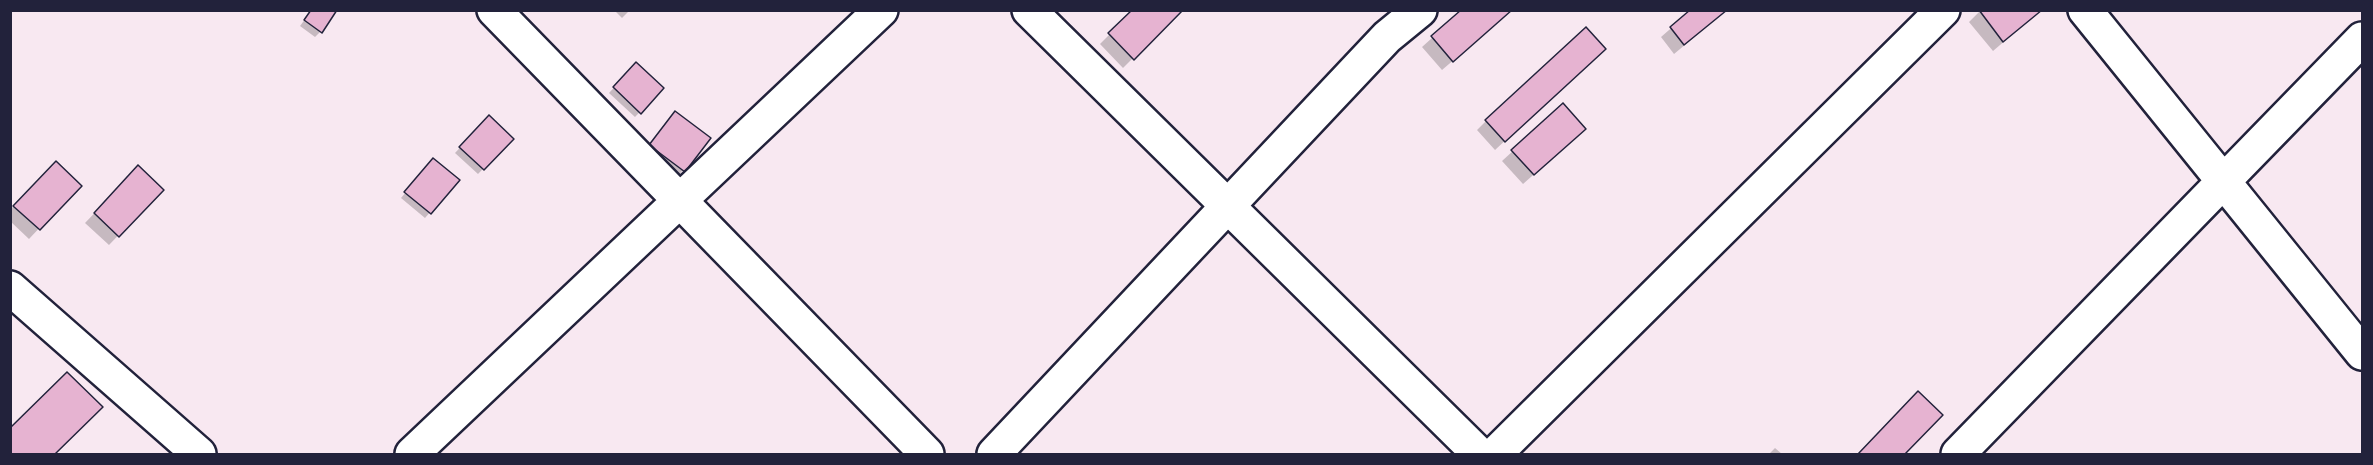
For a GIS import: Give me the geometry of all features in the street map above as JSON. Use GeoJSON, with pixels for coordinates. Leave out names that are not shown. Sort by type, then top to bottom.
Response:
{"type":"FeatureCollection","features":[{"type":"Feature","properties":{"kind":"street"},"geometry":{"type":"LineString","coordinates":[[494,10],[927,454]]}},
{"type":"Feature","properties":{"kind":"street"},"geometry":{"type":"LineString","coordinates":[[412,454],[881,10]]}},
{"type":"Feature","properties":{"kind":"street"},"geometry":{"type":"LineString","coordinates":[[1029,10],[1479,454]]}},
{"type":"Feature","properties":{"kind":"street"},"geometry":{"type":"LineString","coordinates":[[994,454],[1387,37],[1420,10]]}},
{"type":"Feature","properties":{"kind":"street"},"geometry":{"type":"LineString","coordinates":[[1495,454],[1943,10]]}},
{"type":"Feature","properties":{"kind":"street"},"geometry":{"type":"LineString","coordinates":[[2085,10],[2362,353]]}},
{"type":"Feature","properties":{"kind":"street"},"geometry":{"type":"LineString","coordinates":[[1958,454],[2362,39]]}},
{"type":"Feature","properties":{"kind":"street"},"geometry":{"type":"LineString","coordinates":[[10,288],[199,454]]}},
{"type":"Feature","properties":{"kind":"building"},"geometry":{"type":"Polygon","coordinates":[[[311,10],[337,10],[322,33],[304,20],[311,10]]]}},
{"type":"Feature","properties":{"kind":"building"},"geometry":{"type":"Polygon","coordinates":[[[1132,10],[1183,10],[1134,60],[1108,33],[1132,10]]]}},
{"type":"Feature","properties":{"kind":"building"},"geometry":{"type":"Polygon","coordinates":[[[1461,10],[1512,10],[1453,62],[1431,36],[1461,10]]]}},
{"type":"Feature","properties":{"kind":"building"},"geometry":{"type":"Polygon","coordinates":[[[1690,10],[1727,10],[1684,45],[1670,27],[1690,10]]]}},
{"type":"Feature","properties":{"kind":"building"},"geometry":{"type":"Polygon","coordinates":[[[1979,10],[2042,10],[2003,42],[1979,10]]]}},
{"type":"Feature","properties":{"kind":"building"},"geometry":{"type":"Polygon","coordinates":[[[1586,27],[1606,49],[1505,142],[1485,120],[1586,27]]]}},
{"type":"Feature","properties":{"kind":"building"},"geometry":{"type":"Polygon","coordinates":[[[636,62],[664,88],[641,114],[613,87],[636,62]]]}},
{"type":"Feature","properties":{"kind":"building"},"geometry":{"type":"Polygon","coordinates":[[[1563,103],[1586,129],[1534,175],[1511,150],[1563,103]]]}},
{"type":"Feature","properties":{"kind":"building"},"geometry":{"type":"Polygon","coordinates":[[[675,111],[711,138],[685,172],[649,145],[675,111]]]}},
{"type":"Feature","properties":{"kind":"building"},"geometry":{"type":"Polygon","coordinates":[[[489,115],[514,139],[484,170],[459,147],[489,115]]]}},
{"type":"Feature","properties":{"kind":"building"},"geometry":{"type":"Polygon","coordinates":[[[433,158],[460,180],[431,214],[404,192],[433,158]]]}},
{"type":"Feature","properties":{"kind":"building"},"geometry":{"type":"Polygon","coordinates":[[[56,161],[82,186],[40,230],[13,206],[56,161]]]}},
{"type":"Feature","properties":{"kind":"building"},"geometry":{"type":"Polygon","coordinates":[[[138,165],[164,190],[119,237],[94,213],[138,165]]]}},
{"type":"Feature","properties":{"kind":"building"},"geometry":{"type":"Polygon","coordinates":[[[67,372],[103,407],[55,454],[10,454],[10,428],[67,372]]]}},
{"type":"Feature","properties":{"kind":"building"},"geometry":{"type":"Polygon","coordinates":[[[1918,391],[1943,415],[1905,454],[1858,454],[1918,391]]]}}]}
